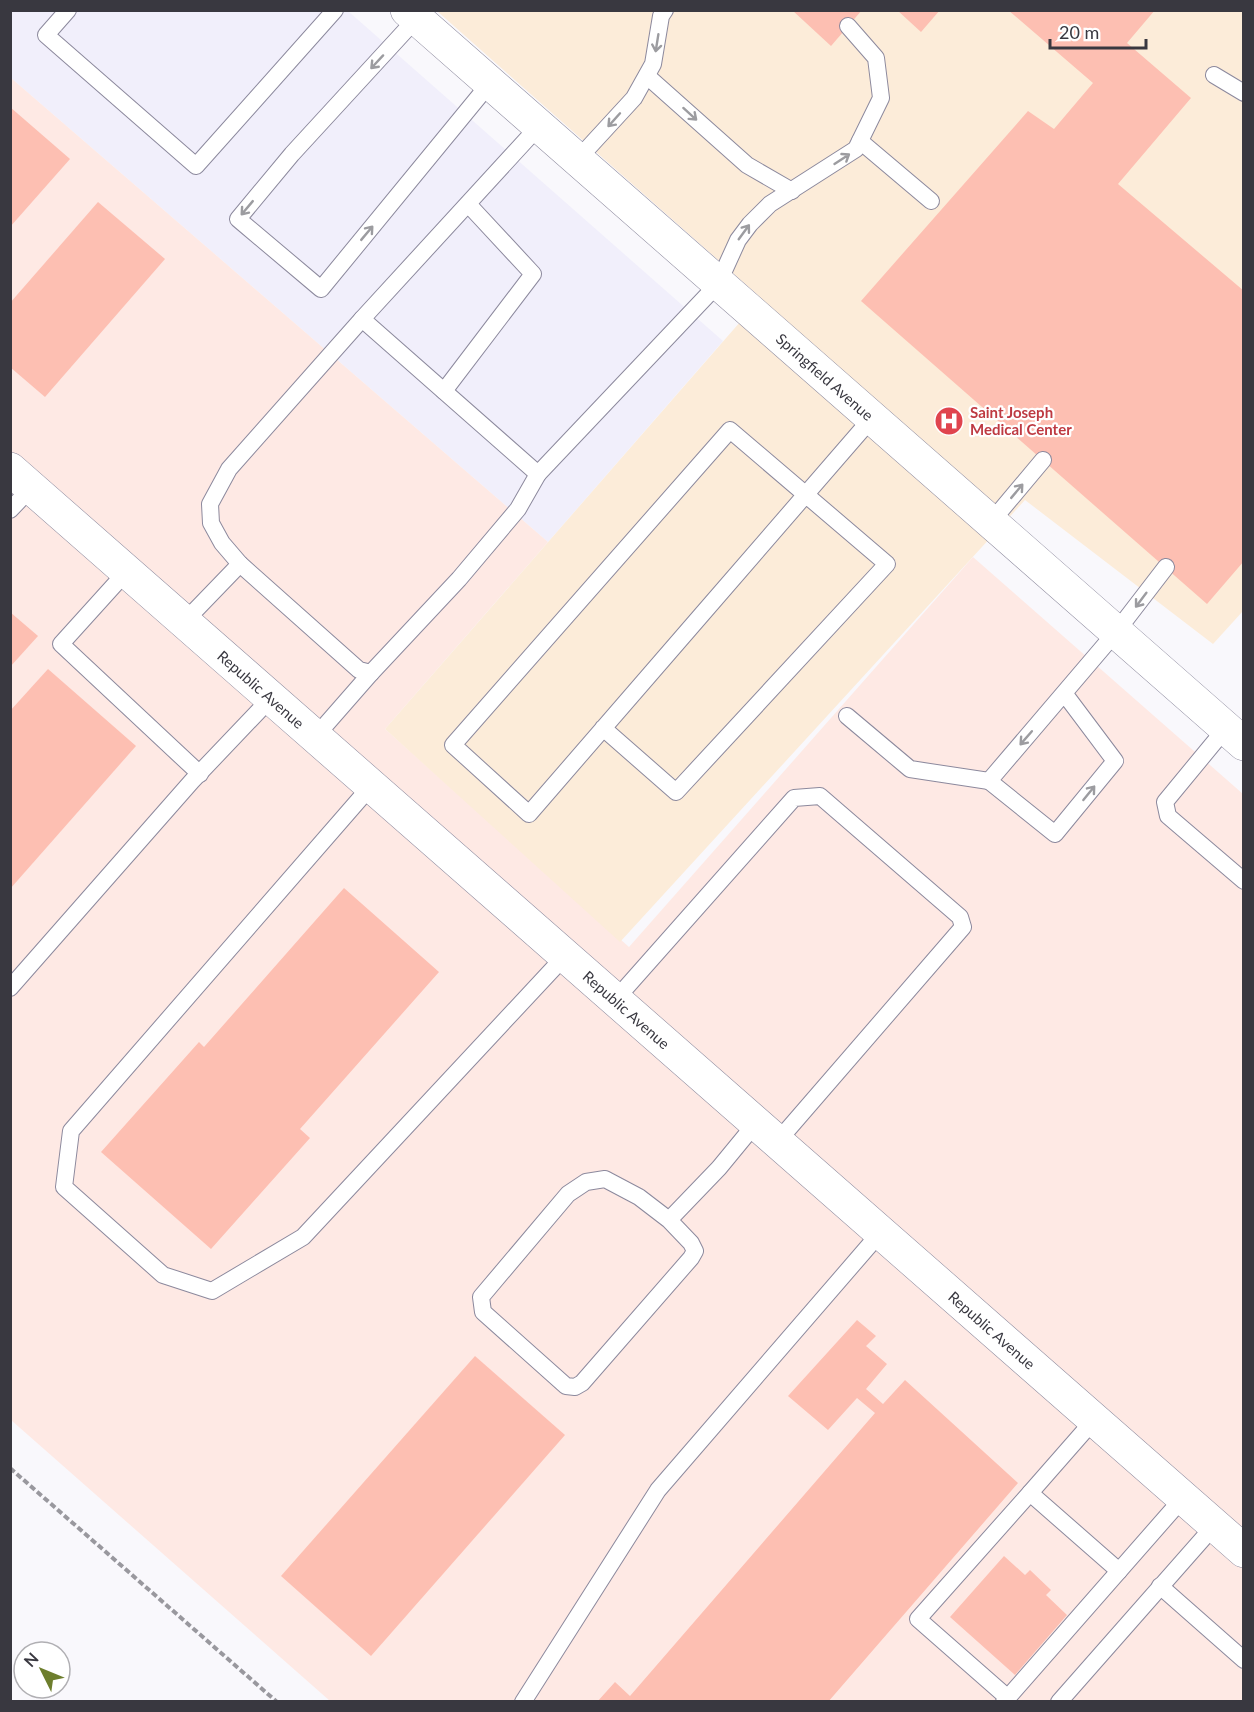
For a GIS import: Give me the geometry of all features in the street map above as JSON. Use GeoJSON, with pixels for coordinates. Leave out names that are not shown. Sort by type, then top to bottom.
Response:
{"type":"FeatureCollection","features":[{"type":"Feature","properties":{"kind":"street","name":"Springfield Avenue"},"geometry":{"type":"LineString","coordinates":[[411,15],[1234,736]]}},
{"type":"Feature","properties":{"kind":"street","name":"Republic Avenue"},"geometry":{"type":"LineString","coordinates":[[17,489],[127,571],[1244,1551]]}},
{"type":"Feature","properties":{"kind":"lane"},"geometry":{"type":"LineString","coordinates":[[68,10],[46,35],[196,166],[335,10]]}},
{"type":"Feature","properties":{"kind":"lane"},"geometry":{"type":"LineString","coordinates":[[578,160],[634,98],[653,64],[661,16],[665,10]]}},
{"type":"Feature","properties":{"kind":"lane"},"geometry":{"type":"LineString","coordinates":[[411,15],[238,219],[321,289],[490,84]]}},
{"type":"Feature","properties":{"kind":"lane"},"geometry":{"type":"LineString","coordinates":[[315,737],[459,579],[518,509],[538,474],[718,284],[738,240],[750,224],[770,204],[856,149],[881,98],[876,58],[848,26]]}},
{"type":"Feature","properties":{"kind":"lane"},"geometry":{"type":"LineString","coordinates":[[1214,75],[1244,93]]}},
{"type":"Feature","properties":{"kind":"lane"},"geometry":{"type":"LineString","coordinates":[[646,76],[747,165],[792,191]]}},
{"type":"Feature","properties":{"kind":"lane"},"geometry":{"type":"LineString","coordinates":[[371,673],[359,670],[240,564],[222,543],[211,523],[210,504],[229,469],[539,126]]}},
{"type":"Feature","properties":{"kind":"lane"},"geometry":{"type":"LineString","coordinates":[[860,141],[931,201]]}},
{"type":"Feature","properties":{"kind":"lane"},"geometry":{"type":"LineString","coordinates":[[444,391],[533,274],[468,204]]}},
{"type":"Feature","properties":{"kind":"lane"},"geometry":{"type":"LineString","coordinates":[[363,319],[538,474]]}},
{"type":"Feature","properties":{"kind":"lane"},"geometry":{"type":"LineString","coordinates":[[603,728],[676,792],[886,564],[806,495],[730,430],[453,745],[529,814],[603,728],[806,495],[872,418]]}},
{"type":"Feature","properties":{"kind":"lane"},"geometry":{"type":"LineString","coordinates":[[991,522],[1043,460]]}},
{"type":"Feature","properties":{"kind":"lane"},"geometry":{"type":"LineString","coordinates":[[184,621],[240,564]]}},
{"type":"Feature","properties":{"kind":"lane"},"geometry":{"type":"LineString","coordinates":[[989,781],[1116,632],[1166,567]]}},
{"type":"Feature","properties":{"kind":"lane"},"geometry":{"type":"LineString","coordinates":[[127,571],[61,644],[200,774]]}},
{"type":"Feature","properties":{"kind":"lane"},"geometry":{"type":"LineString","coordinates":[[847,716],[910,769],[989,781],[1055,834],[1115,761],[1064,693]]}},
{"type":"Feature","properties":{"kind":"lane"},"geometry":{"type":"LineString","coordinates":[[10,988],[200,774],[271,698]]}},
{"type":"Feature","properties":{"kind":"lane"},"geometry":{"type":"LineString","coordinates":[[1234,736],[1165,802],[1168,816],[1244,881]]}},
{"type":"Feature","properties":{"kind":"lane"},"geometry":{"type":"LineString","coordinates":[[371,786],[71,1131],[64,1187],[155,1268],[163,1275],[212,1291],[303,1238],[565,956]]}},
{"type":"Feature","properties":{"kind":"lane"},"geometry":{"type":"LineString","coordinates":[[615,1000],[794,798],[820,796],[960,917],[963,927],[767,1133],[719,1168],[669,1220]]}},
{"type":"Feature","properties":{"kind":"lane"},"geometry":{"type":"LineString","coordinates":[[605,1179],[639,1197],[669,1220],[691,1243],[695,1251],[582,1383],[575,1388],[566,1386],[483,1312],[481,1297],[568,1194],[586,1182],[605,1179]]}},
{"type":"Feature","properties":{"kind":"lane"},"geometry":{"type":"LineString","coordinates":[[523,1701],[658,1490],[880,1233]]}},
{"type":"Feature","properties":{"kind":"lane"},"geometry":{"type":"LineString","coordinates":[[1094,1420],[918,1619],[1006,1700],[1183,1498]]}},
{"type":"Feature","properties":{"kind":"lane"},"geometry":{"type":"LineString","coordinates":[[1030,1493],[1119,1571]]}},
{"type":"Feature","properties":{"kind":"lane"},"geometry":{"type":"LineString","coordinates":[[1059,1701],[1214,1526]]}},
{"type":"Feature","properties":{"kind":"lane"},"geometry":{"type":"LineString","coordinates":[[1160,1586],[1244,1660]]}},
{"type":"Feature","properties":{"kind":"path"},"geometry":{"type":"LineString","coordinates":[[10,1468],[277,1701]]}},
{"type":"Feature","properties":{"kind":"shaded area"},"geometry":{"type":"Polygon","coordinates":[[[11,11],[348,11],[723,341],[548,542],[11,78],[11,11]]]}},
{"type":"Feature","properties":{"kind":"shaded area","name":"Saint Joseph Medical Center"},"geometry":{"type":"Polygon","coordinates":[[[437,11],[1243,11],[1243,611],[1213,644],[1025,500],[620,942],[385,729],[761,298],[437,11]]]}},
{"type":"Feature","properties":{"kind":"shaded area"},"geometry":{"type":"Polygon","coordinates":[[[11,78],[548,542],[385,729],[629,947],[973,557],[1243,794],[1243,1701],[330,1701],[11,1420],[11,78]]]}},
{"type":"Feature","properties":{"kind":"building"},"geometry":{"type":"Polygon","coordinates":[[[792,10],[862,10],[831,46],[792,10]]]}},
{"type":"Feature","properties":{"kind":"building"},"geometry":{"type":"Polygon","coordinates":[[[897,10],[940,10],[921,32],[897,10]]]}},
{"type":"Feature","properties":{"kind":"building"},"geometry":{"type":"Polygon","coordinates":[[[1008,10],[1155,10],[1127,43],[1191,98],[1118,184],[1244,291],[1244,561],[1207,604],[861,301],[1028,111],[1054,129],[1093,83],[1008,10]]]}},
{"type":"Feature","properties":{"kind":"building"},"geometry":{"type":"Polygon","coordinates":[[[10,107],[70,159],[10,227],[10,107]]]}},
{"type":"Feature","properties":{"kind":"building"},"geometry":{"type":"Polygon","coordinates":[[[98,202],[165,259],[45,397],[10,367],[10,303],[98,202]]]}},
{"type":"Feature","properties":{"kind":"building"},"geometry":{"type":"Polygon","coordinates":[[[10,612],[38,636],[10,667],[10,612]]]}},
{"type":"Feature","properties":{"kind":"building"},"geometry":{"type":"Polygon","coordinates":[[[48,669],[136,746],[10,889],[10,711],[48,669]]]}},
{"type":"Feature","properties":{"kind":"building"},"geometry":{"type":"Polygon","coordinates":[[[344,888],[439,972],[300,1129],[310,1138],[211,1249],[101,1152],[199,1042],[204,1047],[344,888]]]}},
{"type":"Feature","properties":{"kind":"building"},"geometry":{"type":"Polygon","coordinates":[[[857,1320],[876,1336],[866,1346],[887,1364],[866,1389],[883,1404],[905,1380],[1018,1483],[828,1702],[597,1702],[615,1682],[630,1696],[875,1413],[857,1398],[828,1430],[788,1396],[857,1320]]]}},
{"type":"Feature","properties":{"kind":"building"},"geometry":{"type":"Polygon","coordinates":[[[475,1356],[565,1435],[371,1656],[281,1576],[475,1356]]]}},
{"type":"Feature","properties":{"kind":"building"},"geometry":{"type":"Polygon","coordinates":[[[1004,1556],[1025,1575],[1030,1570],[1051,1590],[1046,1595],[1067,1615],[1015,1675],[950,1617],[1004,1556]]]}},
{"type":"Feature","properties":{"kind":"place","name":"Saint Joseph Medical Center"},"geometry":{"type":"Point","coordinates":[949,421]}}]}
